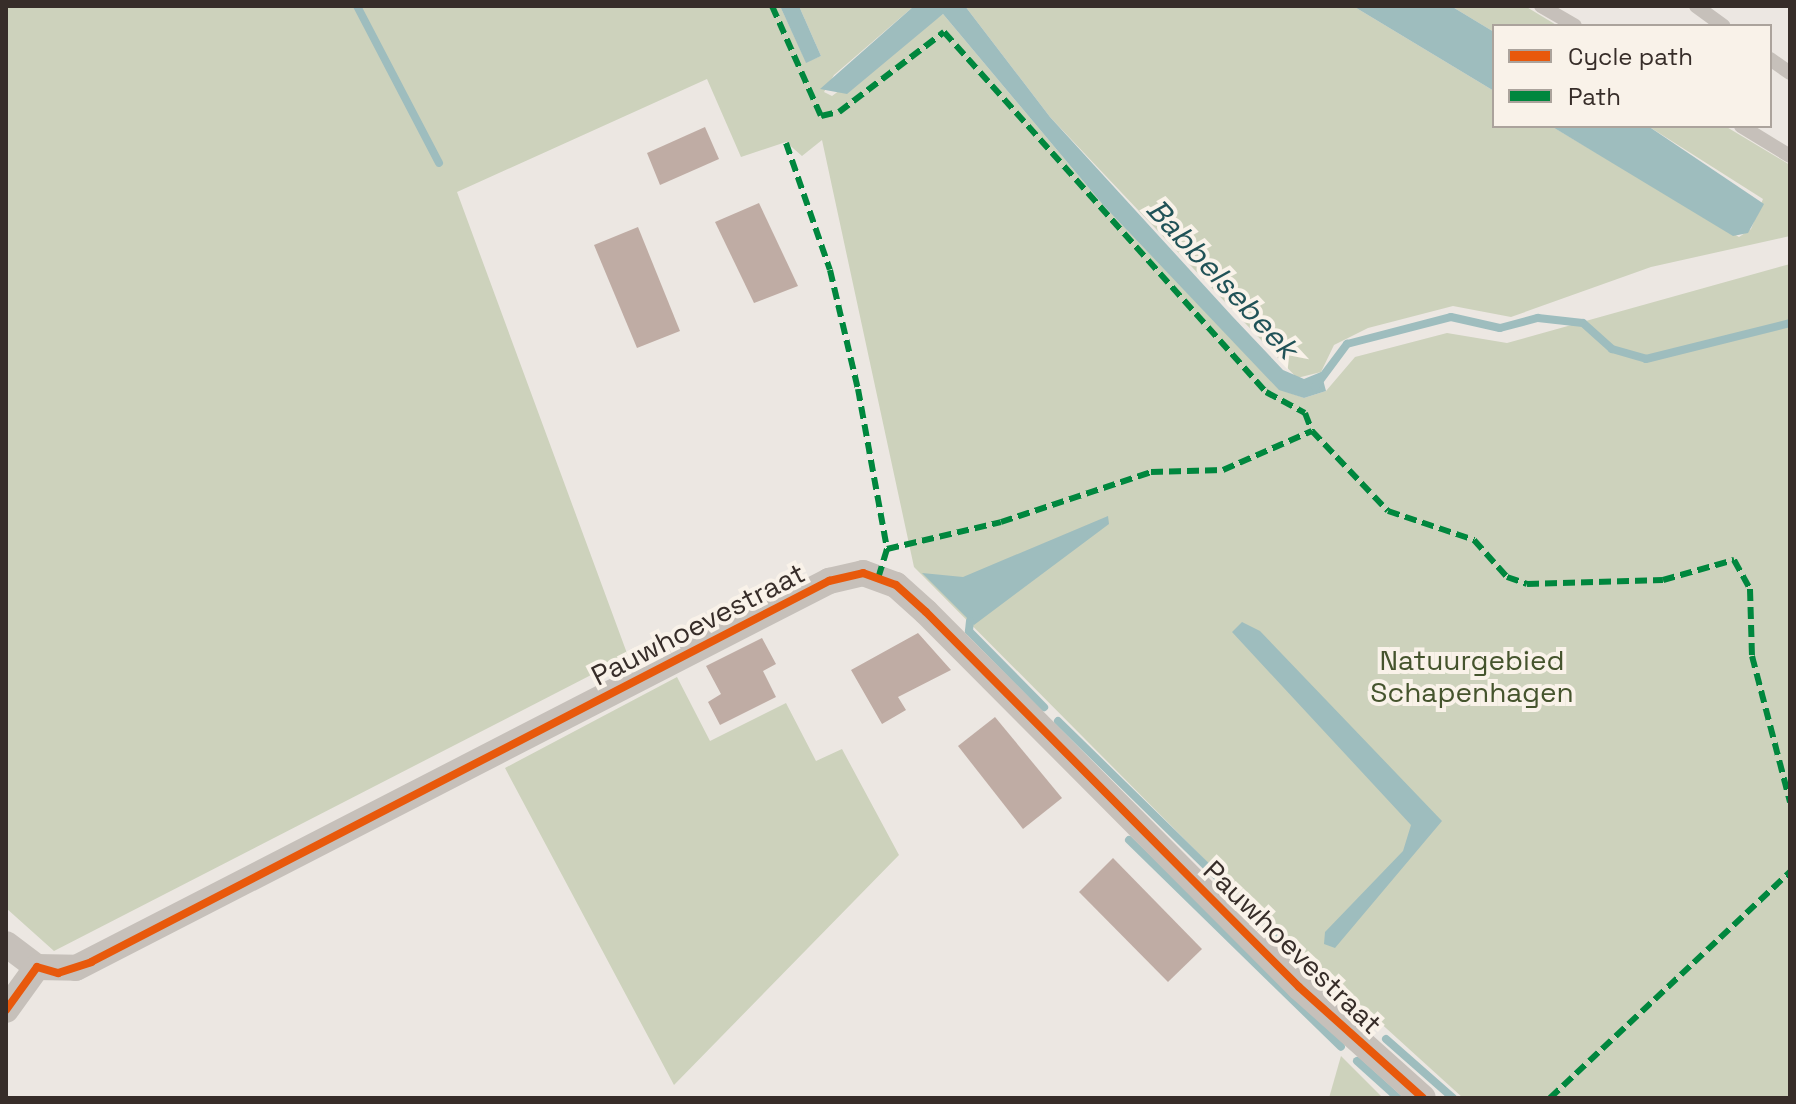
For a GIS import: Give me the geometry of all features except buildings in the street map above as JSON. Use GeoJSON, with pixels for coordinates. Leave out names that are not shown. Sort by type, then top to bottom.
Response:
{"type":"FeatureCollection","features":[{"type":"Feature","properties":{"kind":"street","name":"Pauwhoevestraat"},"geometry":{"type":"LineString","coordinates":[[37,967],[58,973],[91,962],[829,581],[863,573],[911,598],[1299,987],[1423,1098]]}},
{"type":"Feature","properties":{"kind":"street"},"geometry":{"type":"LineString","coordinates":[[6,944],[37,967],[6,1010]]}},
{"type":"Feature","properties":{"kind":"lane"},"geometry":{"type":"LineString","coordinates":[[1541,6],[1572,24]]}},
{"type":"Feature","properties":{"kind":"lane"},"geometry":{"type":"LineString","coordinates":[[1696,6],[1721,24]]}},
{"type":"Feature","properties":{"kind":"lane"},"geometry":{"type":"LineString","coordinates":[[1772,60],[1790,73]]}},
{"type":"Feature","properties":{"kind":"lane"},"geometry":{"type":"LineString","coordinates":[[1744,128],[1790,156]]}},
{"type":"Feature","properties":{"kind":"green space","name":"Natuurgebied Schapenhagen"},"geometry":{"type":"Polygon","coordinates":[[[6,6],[780,6],[806,62],[821,56],[799,6],[914,6],[834,75],[824,92],[832,96],[943,14],[1104,206],[1279,389],[1304,398],[1326,391],[1355,357],[1447,333],[1507,343],[1790,264],[1790,1098],[1463,1098],[1245,900],[914,567],[822,140],[802,156],[786,142],[741,157],[707,79],[457,192],[628,656],[54,951],[6,908],[6,6]]]}},
{"type":"Feature","properties":{"kind":"green space"},"geometry":{"type":"Polygon","coordinates":[[[965,6],[1353,6],[1492,90],[1492,128],[1554,128],[1739,237],[1751,229],[1763,199],[1651,128],[1728,128],[1790,165],[1790,236],[1651,267],[1511,317],[1453,306],[1368,328],[1334,345],[1321,372],[1297,378],[1050,117],[965,6]]]}},
{"type":"Feature","properties":{"kind":"green space"},"geometry":{"type":"Polygon","coordinates":[[[1451,6],[1525,6],[1555,24],[1492,24],[1492,31],[1451,6]]]}},
{"type":"Feature","properties":{"kind":"green space"},"geometry":{"type":"Polygon","coordinates":[[[677,677],[710,741],[786,703],[816,761],[842,749],[899,855],[674,1085],[505,768],[677,677]]]}},
{"type":"Feature","properties":{"kind":"green space"},"geometry":{"type":"Polygon","coordinates":[[[1341,1056],[1383,1098],[1329,1098],[1341,1056]]]}},
{"type":"Feature","properties":{"kind":"water"},"geometry":{"type":"Polygon","coordinates":[[[780,6],[799,6],[821,56],[806,63],[780,6]]]}},
{"type":"Feature","properties":{"kind":"water"},"geometry":{"type":"Polygon","coordinates":[[[914,6],[965,6],[1050,117],[1232,316],[1283,370],[1304,379],[1321,372],[1326,391],[1304,398],[1279,390],[1104,206],[943,14],[847,94],[820,89],[914,6]]]}},
{"type":"Feature","properties":{"kind":"water"},"geometry":{"type":"Polygon","coordinates":[[[1353,6],[1451,6],[1492,31],[1492,90],[1353,6]]]}},
{"type":"Feature","properties":{"kind":"water"},"geometry":{"type":"Polygon","coordinates":[[[1554,128],[1651,128],[1764,204],[1748,233],[1733,236],[1554,128]]]}},
{"type":"Feature","properties":{"kind":"water"},"geometry":{"type":"Polygon","coordinates":[[[1108,516],[1109,524],[974,625],[922,573],[963,577],[1108,516]]]}},
{"type":"Feature","properties":{"kind":"water"},"geometry":{"type":"Polygon","coordinates":[[[1242,622],[1260,631],[1442,821],[1335,948],[1324,944],[1325,932],[1403,851],[1411,825],[1232,632],[1242,622]]]}},
{"type":"Feature","properties":{"kind":"waterway"},"geometry":{"type":"LineString","coordinates":[[357,6],[439,163]]}},
{"type":"Feature","properties":{"kind":"waterway","name":"Babbelsebeek"},"geometry":{"type":"LineString","coordinates":[[1315,387],[1347,344],[1451,317],[1500,328],[1538,318],[1583,323],[1612,349],[1646,359],[1790,323]]}},
{"type":"Feature","properties":{"kind":"waterway"},"geometry":{"type":"LineString","coordinates":[[970,621],[969,631],[1044,707]]}},
{"type":"Feature","properties":{"kind":"waterway"},"geometry":{"type":"LineString","coordinates":[[1058,721],[1358,1015]]}},
{"type":"Feature","properties":{"kind":"waterway"},"geometry":{"type":"LineString","coordinates":[[1129,840],[1341,1047]]}},
{"type":"Feature","properties":{"kind":"waterway"},"geometry":{"type":"LineString","coordinates":[[1386,1039],[1453,1098]]}},
{"type":"Feature","properties":{"kind":"waterway"},"geometry":{"type":"LineString","coordinates":[[1357,1061],[1398,1098]]}},
{"type":"Feature","properties":{"kind":"marked path"},"geometry":{"type":"LineString","coordinates":[[772,6],[821,116],[839,112],[944,32],[1266,392],[1305,413],[1312,431],[1388,511],[1474,540],[1507,577],[1527,584],[1663,580],[1734,560],[1750,589],[1752,656],[1790,802]]}},
{"type":"Feature","properties":{"kind":"marked path"},"geometry":{"type":"LineString","coordinates":[[786,143],[830,270],[858,389],[887,549],[879,576]]}},
{"type":"Feature","properties":{"kind":"marked path"},"geometry":{"type":"LineString","coordinates":[[887,549],[1001,522],[1151,472],[1223,470],[1312,431]]}},
{"type":"Feature","properties":{"kind":"marked path"},"geometry":{"type":"LineString","coordinates":[[1550,1098],[1790,872]]}},
{"type":"Feature","properties":{"kind":"cycle path"},"geometry":{"type":"LineString","coordinates":[[6,1010],[37,967],[58,973],[91,962],[829,581],[863,573],[896,585],[926,612],[1299,987],[1423,1098]]}}]}
